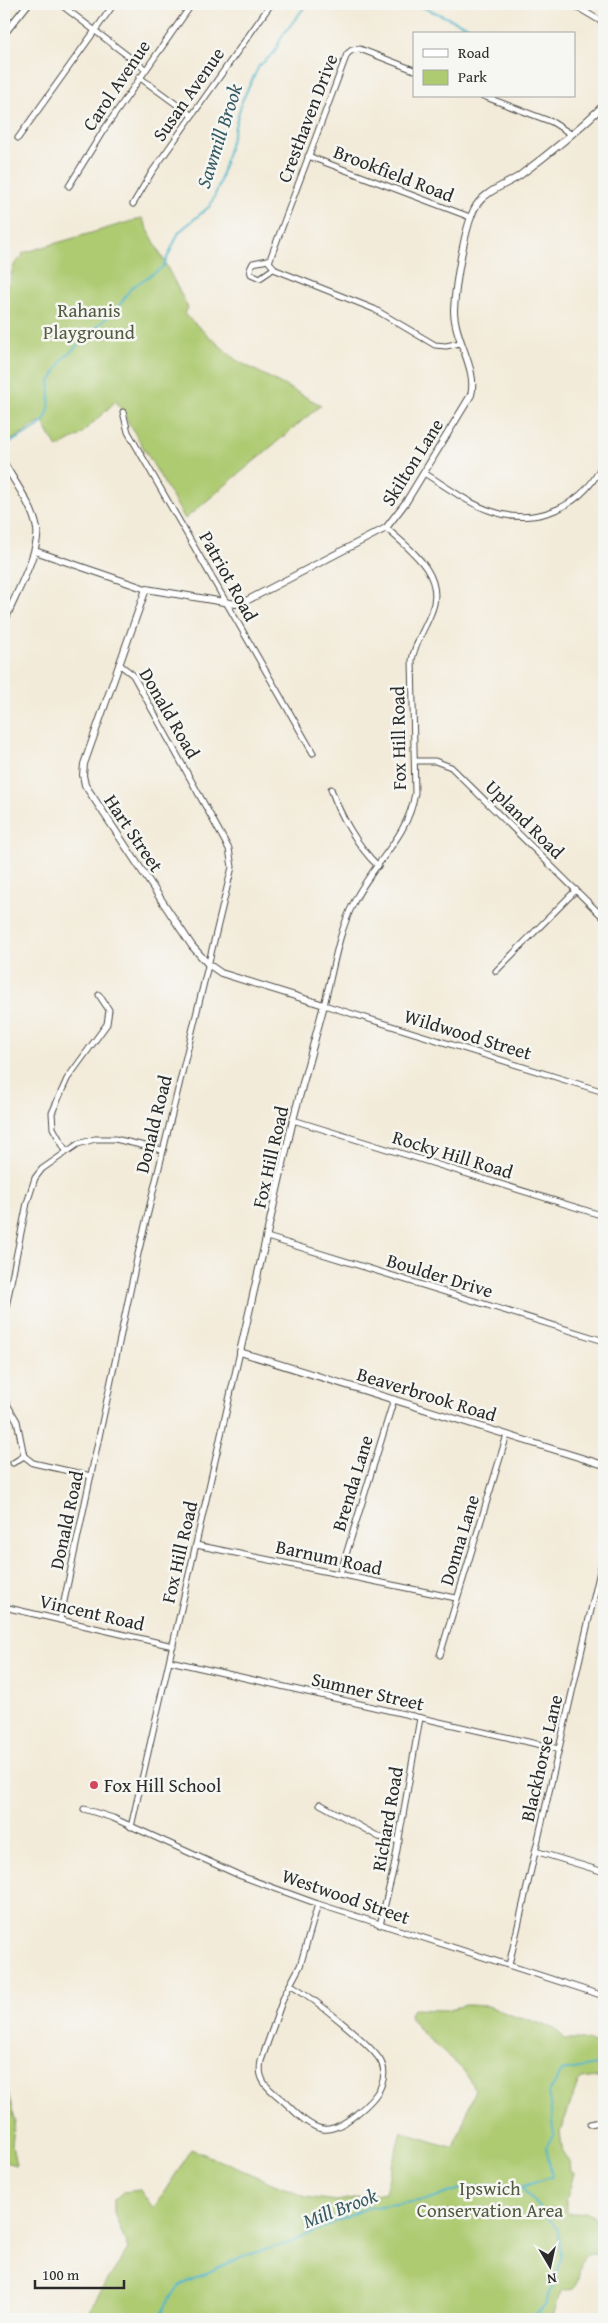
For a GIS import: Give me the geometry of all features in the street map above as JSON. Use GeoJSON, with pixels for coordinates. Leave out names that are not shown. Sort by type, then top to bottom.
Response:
{"type":"FeatureCollection","features":[{"type":"Feature","properties":{"kind":"street"},"geometry":{"type":"LineString","coordinates":[[4,34],[28,4]]}},
{"type":"Feature","properties":{"kind":"street"},"geometry":{"type":"LineString","coordinates":[[60,4],[145,68]]}},
{"type":"Feature","properties":{"kind":"street"},"geometry":{"type":"LineString","coordinates":[[18,138],[114,4]]}},
{"type":"Feature","properties":{"kind":"street","name":"Carol Avenue"},"geometry":{"type":"LineString","coordinates":[[69,186],[145,68],[192,4]]}},
{"type":"Feature","properties":{"kind":"street","name":"Susan Avenue"},"geometry":{"type":"LineString","coordinates":[[133,204],[152,172],[191,115],[272,4]]}},
{"type":"Feature","properties":{"kind":"street"},"geometry":{"type":"LineString","coordinates":[[572,4],[604,23]]}},
{"type":"Feature","properties":{"kind":"street","name":"Cresthaven Drive"},"geometry":{"type":"LineString","coordinates":[[268,260],[350,51],[360,49],[413,70]]}},
{"type":"Feature","properties":{"kind":"street"},"geometry":{"type":"LineString","coordinates":[[139,77],[191,115]]}},
{"type":"Feature","properties":{"kind":"street"},"geometry":{"type":"LineString","coordinates":[[488,98],[552,122],[571,134]]}},
{"type":"Feature","properties":{"kind":"street","name":"Skilton Lane"},"geometry":{"type":"LineString","coordinates":[[35,551],[146,589],[227,604],[238,604],[386,528],[424,473],[471,395],[472,378],[455,323],[455,301],[470,216],[484,196],[521,174],[571,134],[604,104]]}},
{"type":"Feature","properties":{"kind":"street","name":"Brookfield Road"},"geometry":{"type":"LineString","coordinates":[[308,156],[458,214],[470,216]]}},
{"type":"Feature","properties":{"kind":"street"},"geometry":{"type":"LineString","coordinates":[[273,269],[260,278],[251,274],[250,268],[254,262],[268,260],[273,269],[374,309],[436,345],[446,346],[460,343]]}},
{"type":"Feature","properties":{"kind":"street"},"geometry":{"type":"LineString","coordinates":[[604,308],[604,346]]}},
{"type":"Feature","properties":{"kind":"street","name":"Patriot Road"},"geometry":{"type":"LineString","coordinates":[[123,412],[128,432],[313,753]]}},
{"type":"Feature","properties":{"kind":"street"},"geometry":{"type":"LineString","coordinates":[[424,473],[488,510],[505,515],[531,517],[548,513],[571,502],[589,486],[604,463]]}},
{"type":"Feature","properties":{"kind":"street"},"geometry":{"type":"LineString","coordinates":[[4,464],[36,524],[38,535],[35,551],[4,623]]}},
{"type":"Feature","properties":{"kind":"street","name":"Fox Hill Road"},"geometry":{"type":"LineString","coordinates":[[131,1827],[293,1120],[324,1005],[351,907],[399,838],[410,815],[415,793],[416,760],[412,660],[418,640],[433,608],[436,586],[420,560],[386,528]]}},
{"type":"Feature","properties":{"kind":"street","name":"Hart Street"},"geometry":{"type":"LineString","coordinates":[[146,589],[83,767],[85,785],[192,946],[208,964],[224,974],[324,1005]]}},
{"type":"Feature","properties":{"kind":"street","name":"Donald Road"},"geometry":{"type":"LineString","coordinates":[[60,1620],[162,1150],[231,871],[231,855],[132,674],[119,664]]}},
{"type":"Feature","properties":{"kind":"street","name":"Upland Road"},"geometry":{"type":"LineString","coordinates":[[416,760],[435,761],[451,767],[604,918]]}},
{"type":"Feature","properties":{"kind":"street"},"geometry":{"type":"LineString","coordinates":[[331,789],[336,802],[362,847],[378,866]]}},
{"type":"Feature","properties":{"kind":"street"},"geometry":{"type":"LineString","coordinates":[[496,971],[576,890]]}},
{"type":"Feature","properties":{"kind":"street"},"geometry":{"type":"LineString","coordinates":[[66,1151],[54,1130],[52,1113],[67,1079],[107,1024],[109,1010],[100,995]]}},
{"type":"Feature","properties":{"kind":"street","name":"Wildwood Street"},"geometry":{"type":"LineString","coordinates":[[324,1005],[603,1091]]}},
{"type":"Feature","properties":{"kind":"street"},"geometry":{"type":"LineString","coordinates":[[603,1091],[604,1084]]}},
{"type":"Feature","properties":{"kind":"street","name":"Rocky Hill Road"},"geometry":{"type":"LineString","coordinates":[[293,1120],[604,1216]]}},
{"type":"Feature","properties":{"kind":"street"},"geometry":{"type":"LineString","coordinates":[[4,1317],[34,1182],[46,1164],[84,1142],[100,1138],[115,1139],[162,1150]]}},
{"type":"Feature","properties":{"kind":"street","name":"Boulder Drive"},"geometry":{"type":"LineString","coordinates":[[267,1237],[604,1341]]}},
{"type":"Feature","properties":{"kind":"street","name":"Beaverbrook Road"},"geometry":{"type":"LineString","coordinates":[[240,1352],[604,1465]]}},
{"type":"Feature","properties":{"kind":"street"},"geometry":{"type":"LineString","coordinates":[[4,1398],[17,1421],[24,1456],[33,1463],[91,1476]]}},
{"type":"Feature","properties":{"kind":"street","name":"Brenda Lane"},"geometry":{"type":"LineString","coordinates":[[340,1574],[394,1400]]}},
{"type":"Feature","properties":{"kind":"street","name":"Donna Lane"},"geometry":{"type":"LineString","coordinates":[[440,1655],[507,1434]]}},
{"type":"Feature","properties":{"kind":"street"},"geometry":{"type":"LineString","coordinates":[[13,1463],[24,1456]]}},
{"type":"Feature","properties":{"kind":"street","name":"Barnum Road"},"geometry":{"type":"LineString","coordinates":[[196,1545],[456,1598]]}},
{"type":"Feature","properties":{"kind":"street","name":"Blackhorse Lane"},"geometry":{"type":"LineString","coordinates":[[509,1965],[603,1558]]}},
{"type":"Feature","properties":{"kind":"street","name":"Vincent Road"},"geometry":{"type":"LineString","coordinates":[[4,1607],[174,1646]]}},
{"type":"Feature","properties":{"kind":"street","name":"Sumner Street"},"geometry":{"type":"LineString","coordinates":[[170,1662],[559,1749]]}},
{"type":"Feature","properties":{"kind":"street","name":"Richard Road"},"geometry":{"type":"LineString","coordinates":[[380,1925],[399,1841],[420,1718]]}},
{"type":"Feature","properties":{"kind":"street"},"geometry":{"type":"LineString","coordinates":[[320,1804],[383,1839],[399,1841]]}},
{"type":"Feature","properties":{"kind":"street","name":"Westwood Street"},"geometry":{"type":"LineString","coordinates":[[84,1808],[236,1874],[318,1904],[604,1996]]}},
{"type":"Feature","properties":{"kind":"street"},"geometry":{"type":"LineString","coordinates":[[535,1852],[604,1872]]}},
{"type":"Feature","properties":{"kind":"street"},"geometry":{"type":"LineString","coordinates":[[291,1985],[372,2048],[382,2064],[383,2078],[378,2092],[337,2128],[324,2129],[312,2125],[267,2088],[261,2076],[261,2061],[284,1996],[300,1966],[318,1904]]}},
{"type":"Feature","properties":{"kind":"street"},"geometry":{"type":"LineString","coordinates":[[590,2124],[604,2121]]}},
{"type":"Feature","properties":{"kind":"green space","name":"Rahanis Playground"},"geometry":{"type":"Polygon","coordinates":[[[142,218],[188,308],[184,314],[236,360],[321,405],[185,519],[116,401],[79,436],[57,448],[42,421],[4,445],[4,289],[9,283],[16,262],[23,253],[142,218]]]}},
{"type":"Feature","properties":{"kind":"green space","name":"Ipswich Conservation Area"},"geometry":{"type":"Polygon","coordinates":[[[466,2005],[488,2006],[513,2016],[524,2018],[555,2029],[564,2039],[578,2039],[604,2045],[604,2076],[582,2079],[578,2083],[560,2132],[563,2153],[569,2161],[570,2172],[574,2173],[566,2202],[566,2211],[570,2214],[584,2212],[593,2216],[604,2235],[604,2256],[592,2254],[587,2255],[583,2259],[576,2285],[571,2289],[561,2291],[552,2319],[83,2319],[128,2249],[114,2213],[114,2200],[123,2192],[140,2190],[153,2209],[192,2149],[305,2197],[337,2201],[385,2192],[401,2132],[454,2148],[475,2090],[463,2070],[424,2035],[412,2020],[410,2014],[413,2009],[445,2010],[466,2005]]]}},
{"type":"Feature","properties":{"kind":"green space"},"geometry":{"type":"Polygon","coordinates":[[[4,2077],[15,2120],[12,2145],[16,2165],[4,2162],[4,2077]]]}},
{"type":"Feature","properties":{"kind":"waterway","name":"Sawmill Brook"},"geometry":{"type":"LineString","coordinates":[[4,446],[36,428],[44,421],[49,410],[50,382],[63,359],[119,306],[131,288],[163,267],[179,232],[210,206],[218,188],[242,101],[259,66],[274,53],[282,36],[307,4]]}},
{"type":"Feature","properties":{"kind":"waterway","name":"Sawmill Brook"},"geometry":{"type":"LineString","coordinates":[[415,4],[481,32]]}},
{"type":"Feature","properties":{"kind":"waterway"},"geometry":{"type":"LineString","coordinates":[[521,2187],[552,2177],[546,2147],[554,2134],[548,2094],[562,2071],[602,2064],[604,2061]]}},
{"type":"Feature","properties":{"kind":"waterway","name":"Mill Brook"},"geometry":{"type":"LineString","coordinates":[[158,2319],[175,2290],[181,2285],[243,2256],[286,2244],[367,2208],[426,2200],[467,2187],[507,2184],[521,2187],[551,2220],[557,2228],[560,2244],[561,2259],[555,2283],[547,2296],[545,2306],[531,2319]]}},
{"type":"Feature","properties":{"kind":"place","name":"Fox Hill School"},"geometry":{"type":"Point","coordinates":[94,1785]}}]}
